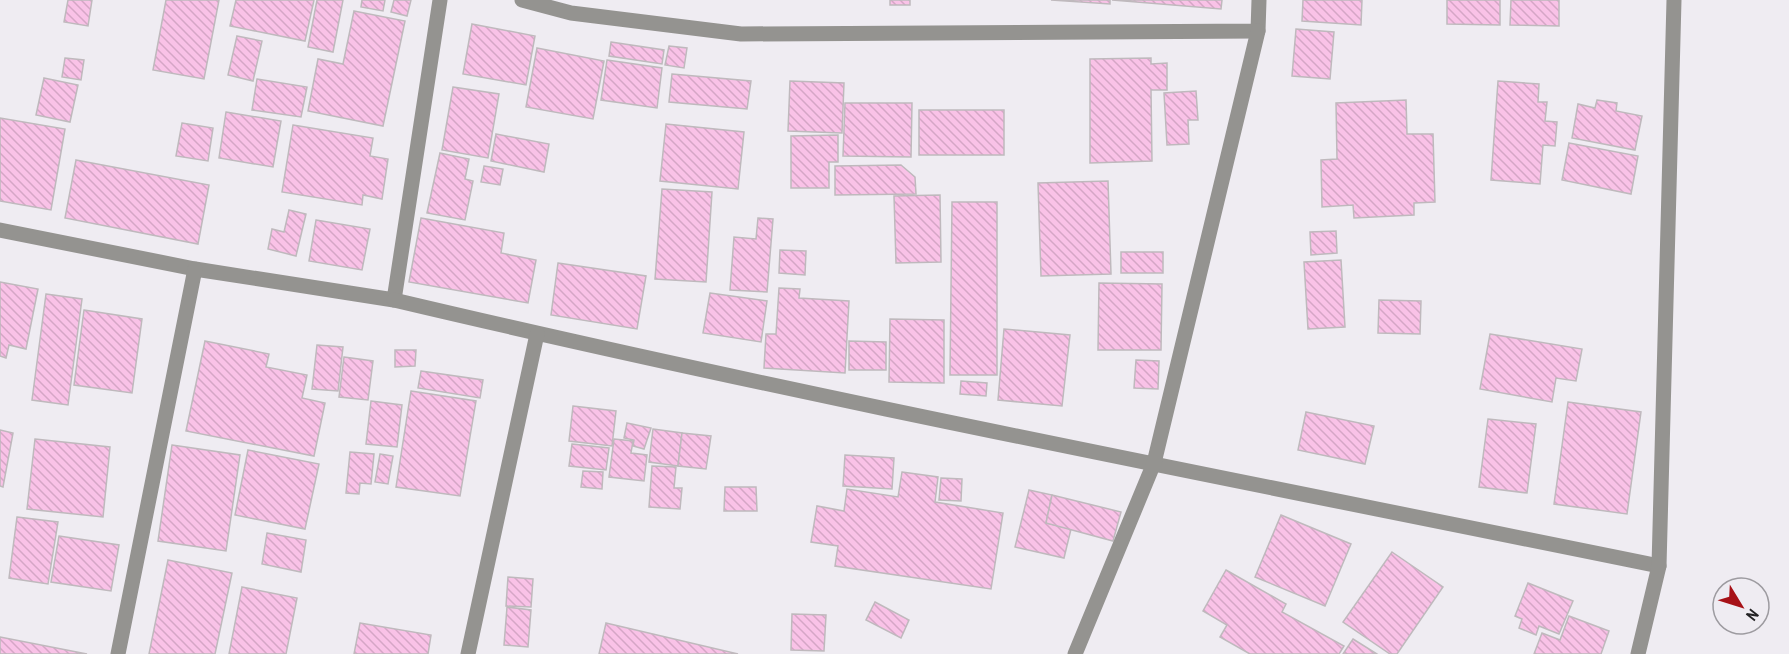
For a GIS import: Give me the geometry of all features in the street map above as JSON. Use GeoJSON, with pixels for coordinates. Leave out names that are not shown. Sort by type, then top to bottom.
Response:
{"type":"FeatureCollection","features":[{"type":"Feature","properties":{"kind":"street"},"geometry":{"type":"LineString","coordinates":[[394,300],[440,0]]}},
{"type":"Feature","properties":{"kind":"street"},"geometry":{"type":"LineString","coordinates":[[522,0],[571,13],[741,34],[1258,31]]}},
{"type":"Feature","properties":{"kind":"street"},"geometry":{"type":"LineString","coordinates":[[1075,654],[1154,464],[1258,31],[1259,0]]}},
{"type":"Feature","properties":{"kind":"street"},"geometry":{"type":"LineString","coordinates":[[1638,654],[1659,566],[1674,0]]}},
{"type":"Feature","properties":{"kind":"street"},"geometry":{"type":"LineString","coordinates":[[0,230],[195,269],[394,300],[537,334],[1154,464],[1659,566]]}},
{"type":"Feature","properties":{"kind":"street"},"geometry":{"type":"LineString","coordinates":[[118,654],[195,269]]}},
{"type":"Feature","properties":{"kind":"street"},"geometry":{"type":"LineString","coordinates":[[468,654],[537,334]]}},
{"type":"Feature","properties":{"kind":"building"},"geometry":{"type":"Polygon","coordinates":[[[68,0],[92,0],[88,26],[64,22],[68,0]]]}},
{"type":"Feature","properties":{"kind":"building"},"geometry":{"type":"Polygon","coordinates":[[[166,0],[219,0],[204,79],[153,70],[166,0]]]}},
{"type":"Feature","properties":{"kind":"building"},"geometry":{"type":"Polygon","coordinates":[[[236,0],[314,0],[305,41],[230,26],[236,0]]]}},
{"type":"Feature","properties":{"kind":"building"},"geometry":{"type":"Polygon","coordinates":[[[317,0],[343,0],[333,52],[308,47],[317,0]]]}},
{"type":"Feature","properties":{"kind":"building"},"geometry":{"type":"Polygon","coordinates":[[[362,0],[385,0],[383,11],[361,7],[362,0]]]}},
{"type":"Feature","properties":{"kind":"building"},"geometry":{"type":"Polygon","coordinates":[[[394,0],[411,0],[407,16],[391,12],[394,0]]]}},
{"type":"Feature","properties":{"kind":"building"},"geometry":{"type":"Polygon","coordinates":[[[890,0],[910,0],[910,5],[890,5],[890,0]]]}},
{"type":"Feature","properties":{"kind":"building"},"geometry":{"type":"Polygon","coordinates":[[[1051,0],[1110,0],[1110,4],[1051,0]]]}},
{"type":"Feature","properties":{"kind":"building"},"geometry":{"type":"Polygon","coordinates":[[[1112,0],[1222,0],[1221,9],[1112,0]]]}},
{"type":"Feature","properties":{"kind":"building"},"geometry":{"type":"Polygon","coordinates":[[[1303,0],[1362,0],[1361,25],[1302,21],[1303,0]]]}},
{"type":"Feature","properties":{"kind":"building"},"geometry":{"type":"Polygon","coordinates":[[[1447,0],[1500,0],[1500,25],[1447,24],[1447,0]]]}},
{"type":"Feature","properties":{"kind":"building"},"geometry":{"type":"Polygon","coordinates":[[[1511,0],[1559,0],[1559,26],[1510,25],[1511,0]]]}},
{"type":"Feature","properties":{"kind":"building"},"geometry":{"type":"Polygon","coordinates":[[[354,11],[405,21],[383,126],[308,111],[318,59],[343,64],[354,11]]]}},
{"type":"Feature","properties":{"kind":"building"},"geometry":{"type":"Polygon","coordinates":[[[472,24],[535,36],[526,85],[463,74],[472,24]]]}},
{"type":"Feature","properties":{"kind":"building"},"geometry":{"type":"Polygon","coordinates":[[[1296,29],[1334,32],[1330,79],[1292,76],[1296,29]]]}},
{"type":"Feature","properties":{"kind":"building"},"geometry":{"type":"Polygon","coordinates":[[[237,36],[262,41],[253,81],[228,75],[237,36]]]}},
{"type":"Feature","properties":{"kind":"building"},"geometry":{"type":"Polygon","coordinates":[[[611,42],[664,50],[662,64],[609,56],[611,42]]]}},
{"type":"Feature","properties":{"kind":"building"},"geometry":{"type":"Polygon","coordinates":[[[669,46],[687,48],[684,68],[665,65],[669,46]]]}},
{"type":"Feature","properties":{"kind":"building"},"geometry":{"type":"Polygon","coordinates":[[[537,48],[604,61],[593,119],[526,107],[537,48]]]}},
{"type":"Feature","properties":{"kind":"building"},"geometry":{"type":"Polygon","coordinates":[[[65,58],[84,60],[81,80],[62,77],[65,58]]]}},
{"type":"Feature","properties":{"kind":"building"},"geometry":{"type":"Polygon","coordinates":[[[1151,58],[1151,64],[1167,63],[1167,90],[1151,90],[1152,161],[1090,163],[1090,59],[1151,58]]]}},
{"type":"Feature","properties":{"kind":"building"},"geometry":{"type":"Polygon","coordinates":[[[607,60],[662,68],[657,108],[601,100],[607,60]]]}},
{"type":"Feature","properties":{"kind":"building"},"geometry":{"type":"Polygon","coordinates":[[[672,74],[751,81],[747,109],[669,102],[672,74]]]}},
{"type":"Feature","properties":{"kind":"building"},"geometry":{"type":"Polygon","coordinates":[[[44,78],[78,85],[70,122],[36,115],[44,78]]]}},
{"type":"Feature","properties":{"kind":"building"},"geometry":{"type":"Polygon","coordinates":[[[257,79],[307,87],[301,117],[252,110],[257,79]]]}},
{"type":"Feature","properties":{"kind":"building"},"geometry":{"type":"Polygon","coordinates":[[[790,81],[844,83],[842,133],[788,131],[790,81]]]}},
{"type":"Feature","properties":{"kind":"building"},"geometry":{"type":"Polygon","coordinates":[[[1498,81],[1539,84],[1538,102],[1547,102],[1545,121],[1557,122],[1555,146],[1543,145],[1540,184],[1491,180],[1498,81]]]}},
{"type":"Feature","properties":{"kind":"building"},"geometry":{"type":"Polygon","coordinates":[[[453,87],[499,94],[488,158],[442,150],[453,87]]]}},
{"type":"Feature","properties":{"kind":"building"},"geometry":{"type":"Polygon","coordinates":[[[1196,91],[1198,120],[1188,120],[1189,144],[1167,145],[1164,93],[1196,91]]]}},
{"type":"Feature","properties":{"kind":"building"},"geometry":{"type":"Polygon","coordinates":[[[1406,100],[1407,134],[1433,134],[1435,202],[1414,203],[1414,215],[1354,218],[1353,205],[1322,207],[1321,160],[1337,159],[1336,103],[1406,100]]]}},
{"type":"Feature","properties":{"kind":"building"},"geometry":{"type":"Polygon","coordinates":[[[1597,100],[1617,103],[1616,111],[1642,116],[1635,150],[1572,138],[1578,104],[1595,108],[1597,100]]]}},
{"type":"Feature","properties":{"kind":"building"},"geometry":{"type":"Polygon","coordinates":[[[845,103],[912,103],[911,157],[843,156],[845,103]]]}},
{"type":"Feature","properties":{"kind":"building"},"geometry":{"type":"Polygon","coordinates":[[[919,110],[1004,110],[1004,155],[919,155],[919,110]]]}},
{"type":"Feature","properties":{"kind":"building"},"geometry":{"type":"Polygon","coordinates":[[[226,112],[281,121],[273,167],[219,158],[226,112]]]}},
{"type":"Feature","properties":{"kind":"building"},"geometry":{"type":"Polygon","coordinates":[[[0,118],[65,129],[51,210],[0,201],[0,118]]]}},
{"type":"Feature","properties":{"kind":"building"},"geometry":{"type":"Polygon","coordinates":[[[182,123],[213,128],[208,161],[176,156],[182,123]]]}},
{"type":"Feature","properties":{"kind":"building"},"geometry":{"type":"Polygon","coordinates":[[[666,124],[744,132],[738,189],[660,181],[666,124]]]}},
{"type":"Feature","properties":{"kind":"building"},"geometry":{"type":"Polygon","coordinates":[[[293,125],[373,138],[370,156],[388,159],[382,199],[363,195],[362,205],[282,192],[293,125]]]}},
{"type":"Feature","properties":{"kind":"building"},"geometry":{"type":"Polygon","coordinates":[[[496,134],[549,144],[544,172],[491,161],[496,134]]]}},
{"type":"Feature","properties":{"kind":"building"},"geometry":{"type":"Polygon","coordinates":[[[838,135],[838,162],[829,162],[829,188],[791,188],[791,136],[838,135]]]}},
{"type":"Feature","properties":{"kind":"building"},"geometry":{"type":"Polygon","coordinates":[[[1569,143],[1638,156],[1631,194],[1562,180],[1569,143]]]}},
{"type":"Feature","properties":{"kind":"building"},"geometry":{"type":"Polygon","coordinates":[[[440,153],[469,159],[465,179],[473,181],[465,220],[427,213],[440,153]]]}},
{"type":"Feature","properties":{"kind":"building"},"geometry":{"type":"Polygon","coordinates":[[[76,160],[209,185],[198,244],[65,218],[76,160]]]}},
{"type":"Feature","properties":{"kind":"building"},"geometry":{"type":"Polygon","coordinates":[[[901,165],[915,177],[916,194],[835,195],[835,166],[901,165]]]}},
{"type":"Feature","properties":{"kind":"building"},"geometry":{"type":"Polygon","coordinates":[[[484,166],[503,169],[500,185],[481,182],[484,166]]]}},
{"type":"Feature","properties":{"kind":"building"},"geometry":{"type":"Polygon","coordinates":[[[1108,181],[1111,274],[1041,276],[1038,183],[1108,181]]]}},
{"type":"Feature","properties":{"kind":"building"},"geometry":{"type":"Polygon","coordinates":[[[662,189],[712,192],[706,282],[655,279],[662,189]]]}},
{"type":"Feature","properties":{"kind":"building"},"geometry":{"type":"Polygon","coordinates":[[[940,195],[941,262],[896,263],[894,196],[940,195]]]}},
{"type":"Feature","properties":{"kind":"building"},"geometry":{"type":"Polygon","coordinates":[[[952,202],[997,202],[997,375],[950,375],[952,202]]]}},
{"type":"Feature","properties":{"kind":"building"},"geometry":{"type":"Polygon","coordinates":[[[289,210],[306,214],[296,256],[268,249],[272,229],[284,232],[289,210]]]}},
{"type":"Feature","properties":{"kind":"building"},"geometry":{"type":"Polygon","coordinates":[[[421,218],[504,233],[501,253],[536,260],[528,303],[409,282],[421,218]]]}},
{"type":"Feature","properties":{"kind":"building"},"geometry":{"type":"Polygon","coordinates":[[[758,218],[773,219],[767,292],[730,290],[734,237],[756,239],[758,218]]]}},
{"type":"Feature","properties":{"kind":"building"},"geometry":{"type":"Polygon","coordinates":[[[316,220],[370,229],[362,270],[309,261],[316,220]]]}},
{"type":"Feature","properties":{"kind":"building"},"geometry":{"type":"Polygon","coordinates":[[[1336,231],[1337,253],[1311,255],[1310,232],[1336,231]]]}},
{"type":"Feature","properties":{"kind":"building"},"geometry":{"type":"Polygon","coordinates":[[[780,250],[806,251],[805,275],[779,273],[780,250]]]}},
{"type":"Feature","properties":{"kind":"building"},"geometry":{"type":"Polygon","coordinates":[[[1121,252],[1163,252],[1163,273],[1121,273],[1121,252]]]}},
{"type":"Feature","properties":{"kind":"building"},"geometry":{"type":"Polygon","coordinates":[[[1341,260],[1345,327],[1308,329],[1304,262],[1341,260]]]}},
{"type":"Feature","properties":{"kind":"building"},"geometry":{"type":"Polygon","coordinates":[[[558,263],[646,276],[637,329],[551,315],[558,263]]]}},
{"type":"Feature","properties":{"kind":"building"},"geometry":{"type":"Polygon","coordinates":[[[0,282],[38,289],[26,349],[9,345],[6,358],[0,356],[0,282]]]}},
{"type":"Feature","properties":{"kind":"building"},"geometry":{"type":"Polygon","coordinates":[[[1099,283],[1162,284],[1161,350],[1098,350],[1099,283]]]}},
{"type":"Feature","properties":{"kind":"building"},"geometry":{"type":"Polygon","coordinates":[[[779,288],[800,289],[799,298],[849,301],[845,373],[764,368],[766,334],[776,334],[779,288]]]}},
{"type":"Feature","properties":{"kind":"building"},"geometry":{"type":"Polygon","coordinates":[[[710,293],[767,301],[761,342],[703,333],[710,293]]]}},
{"type":"Feature","properties":{"kind":"building"},"geometry":{"type":"Polygon","coordinates":[[[46,294],[82,299],[68,405],[32,400],[46,294]]]}},
{"type":"Feature","properties":{"kind":"building"},"geometry":{"type":"Polygon","coordinates":[[[1379,300],[1421,301],[1420,334],[1378,333],[1379,300]]]}},
{"type":"Feature","properties":{"kind":"building"},"geometry":{"type":"Polygon","coordinates":[[[84,310],[142,319],[132,393],[74,385],[84,310]]]}},
{"type":"Feature","properties":{"kind":"building"},"geometry":{"type":"Polygon","coordinates":[[[890,319],[944,320],[944,383],[889,382],[890,319]]]}},
{"type":"Feature","properties":{"kind":"building"},"geometry":{"type":"Polygon","coordinates":[[[1004,329],[1070,335],[1062,406],[998,400],[1004,329]]]}},
{"type":"Feature","properties":{"kind":"building"},"geometry":{"type":"Polygon","coordinates":[[[1490,334],[1582,349],[1576,381],[1556,378],[1552,402],[1480,389],[1490,334]]]}},
{"type":"Feature","properties":{"kind":"building"},"geometry":{"type":"Polygon","coordinates":[[[205,341],[269,354],[266,367],[307,375],[302,398],[325,403],[314,456],[186,431],[205,341]]]}},
{"type":"Feature","properties":{"kind":"building"},"geometry":{"type":"Polygon","coordinates":[[[849,341],[886,342],[886,370],[849,370],[849,341]]]}},
{"type":"Feature","properties":{"kind":"building"},"geometry":{"type":"Polygon","coordinates":[[[317,345],[343,347],[338,391],[312,389],[317,345]]]}},
{"type":"Feature","properties":{"kind":"building"},"geometry":{"type":"Polygon","coordinates":[[[395,350],[416,350],[415,366],[395,367],[395,350]]]}},
{"type":"Feature","properties":{"kind":"building"},"geometry":{"type":"Polygon","coordinates":[[[344,357],[373,361],[368,400],[339,397],[344,357]]]}},
{"type":"Feature","properties":{"kind":"building"},"geometry":{"type":"Polygon","coordinates":[[[1136,360],[1159,361],[1158,389],[1134,388],[1136,360]]]}},
{"type":"Feature","properties":{"kind":"building"},"geometry":{"type":"Polygon","coordinates":[[[421,371],[483,380],[480,398],[418,388],[421,371]]]}},
{"type":"Feature","properties":{"kind":"building"},"geometry":{"type":"Polygon","coordinates":[[[961,381],[987,383],[986,396],[960,394],[961,381]]]}},
{"type":"Feature","properties":{"kind":"building"},"geometry":{"type":"Polygon","coordinates":[[[411,391],[476,401],[460,496],[396,487],[411,391]]]}},
{"type":"Feature","properties":{"kind":"building"},"geometry":{"type":"Polygon","coordinates":[[[371,401],[402,405],[397,447],[366,444],[371,401]]]}},
{"type":"Feature","properties":{"kind":"building"},"geometry":{"type":"Polygon","coordinates":[[[1568,402],[1641,412],[1627,514],[1554,504],[1568,402]]]}},
{"type":"Feature","properties":{"kind":"building"},"geometry":{"type":"Polygon","coordinates":[[[573,406],[616,411],[612,446],[569,441],[573,406]]]}},
{"type":"Feature","properties":{"kind":"building"},"geometry":{"type":"Polygon","coordinates":[[[1306,412],[1374,426],[1365,464],[1298,450],[1306,412]]]}},
{"type":"Feature","properties":{"kind":"building"},"geometry":{"type":"Polygon","coordinates":[[[1488,419],[1536,424],[1527,493],[1479,487],[1488,419]]]}},
{"type":"Feature","properties":{"kind":"building"},"geometry":{"type":"Polygon","coordinates":[[[627,423],[651,428],[644,449],[633,446],[634,440],[624,438],[627,423]]]}},
{"type":"Feature","properties":{"kind":"building"},"geometry":{"type":"Polygon","coordinates":[[[653,429],[682,433],[678,466],[649,462],[653,429]]]}},
{"type":"Feature","properties":{"kind":"building"},"geometry":{"type":"Polygon","coordinates":[[[0,430],[13,433],[3,487],[0,486],[0,430]]]}},
{"type":"Feature","properties":{"kind":"building"},"geometry":{"type":"Polygon","coordinates":[[[682,433],[711,436],[706,469],[678,466],[682,433]]]}},
{"type":"Feature","properties":{"kind":"building"},"geometry":{"type":"Polygon","coordinates":[[[35,439],[110,447],[103,517],[27,509],[35,439]]]}},
{"type":"Feature","properties":{"kind":"building"},"geometry":{"type":"Polygon","coordinates":[[[614,439],[633,441],[631,453],[647,455],[644,481],[609,477],[614,439]]]}},
{"type":"Feature","properties":{"kind":"building"},"geometry":{"type":"Polygon","coordinates":[[[572,444],[609,448],[606,470],[569,466],[572,444]]]}},
{"type":"Feature","properties":{"kind":"building"},"geometry":{"type":"Polygon","coordinates":[[[172,445],[240,455],[226,551],[158,541],[172,445]]]}},
{"type":"Feature","properties":{"kind":"building"},"geometry":{"type":"Polygon","coordinates":[[[248,450],[319,464],[305,529],[235,515],[248,450]]]}},
{"type":"Feature","properties":{"kind":"building"},"geometry":{"type":"Polygon","coordinates":[[[350,452],[374,454],[371,484],[360,483],[359,494],[346,493],[350,452]]]}},
{"type":"Feature","properties":{"kind":"building"},"geometry":{"type":"Polygon","coordinates":[[[380,454],[393,456],[388,484],[375,482],[380,454]]]}},
{"type":"Feature","properties":{"kind":"building"},"geometry":{"type":"Polygon","coordinates":[[[845,455],[894,458],[892,489],[843,486],[845,455]]]}},
{"type":"Feature","properties":{"kind":"building"},"geometry":{"type":"Polygon","coordinates":[[[652,466],[676,467],[674,488],[682,488],[680,509],[649,507],[652,466]]]}},
{"type":"Feature","properties":{"kind":"building"},"geometry":{"type":"Polygon","coordinates":[[[583,471],[603,472],[602,489],[581,487],[583,471]]]}},
{"type":"Feature","properties":{"kind":"building"},"geometry":{"type":"Polygon","coordinates":[[[902,472],[938,477],[935,502],[1003,513],[991,589],[835,566],[838,546],[811,542],[817,506],[844,511],[847,489],[898,497],[902,472]]]}},
{"type":"Feature","properties":{"kind":"building"},"geometry":{"type":"Polygon","coordinates":[[[941,478],[962,479],[961,501],[939,500],[941,478]]]}},
{"type":"Feature","properties":{"kind":"building"},"geometry":{"type":"Polygon","coordinates":[[[725,487],[756,487],[757,511],[724,511],[725,487]]]}},
{"type":"Feature","properties":{"kind":"building"},"geometry":{"type":"Polygon","coordinates":[[[1029,490],[1052,495],[1046,523],[1071,529],[1064,558],[1015,547],[1029,490]]]}},
{"type":"Feature","properties":{"kind":"building"},"geometry":{"type":"Polygon","coordinates":[[[1052,495],[1121,512],[1113,541],[1046,523],[1052,495]]]}},
{"type":"Feature","properties":{"kind":"building"},"geometry":{"type":"Polygon","coordinates":[[[1281,515],[1351,544],[1325,606],[1255,577],[1281,515]]]}},
{"type":"Feature","properties":{"kind":"building"},"geometry":{"type":"Polygon","coordinates":[[[17,517],[58,522],[48,584],[9,578],[17,517]]]}},
{"type":"Feature","properties":{"kind":"building"},"geometry":{"type":"Polygon","coordinates":[[[267,533],[306,540],[301,572],[262,564],[267,533]]]}},
{"type":"Feature","properties":{"kind":"building"},"geometry":{"type":"Polygon","coordinates":[[[59,536],[119,545],[111,591],[51,582],[59,536]]]}},
{"type":"Feature","properties":{"kind":"building"},"geometry":{"type":"Polygon","coordinates":[[[1392,552],[1443,587],[1397,654],[1390,654],[1343,622],[1392,552]]]}},
{"type":"Feature","properties":{"kind":"building"},"geometry":{"type":"Polygon","coordinates":[[[168,560],[232,573],[215,654],[149,654],[168,560]]]}},
{"type":"Feature","properties":{"kind":"building"},"geometry":{"type":"Polygon","coordinates":[[[1226,570],[1286,604],[1282,612],[1344,646],[1339,654],[1250,654],[1220,637],[1227,625],[1203,611],[1226,570]]]}},
{"type":"Feature","properties":{"kind":"building"},"geometry":{"type":"Polygon","coordinates":[[[508,577],[533,579],[531,607],[506,606],[508,577]]]}},
{"type":"Feature","properties":{"kind":"building"},"geometry":{"type":"Polygon","coordinates":[[[1528,583],[1573,601],[1559,634],[1539,626],[1536,635],[1519,628],[1522,619],[1515,616],[1528,583]]]}},
{"type":"Feature","properties":{"kind":"building"},"geometry":{"type":"Polygon","coordinates":[[[242,587],[297,598],[286,654],[229,654],[242,587]]]}},
{"type":"Feature","properties":{"kind":"building"},"geometry":{"type":"Polygon","coordinates":[[[875,602],[909,620],[901,638],[866,620],[875,602]]]}},
{"type":"Feature","properties":{"kind":"building"},"geometry":{"type":"Polygon","coordinates":[[[507,607],[531,610],[528,647],[504,645],[507,607]]]}},
{"type":"Feature","properties":{"kind":"building"},"geometry":{"type":"Polygon","coordinates":[[[792,614],[826,615],[824,651],[791,650],[792,614]]]}},
{"type":"Feature","properties":{"kind":"building"},"geometry":{"type":"Polygon","coordinates":[[[1569,616],[1609,631],[1601,654],[1534,654],[1542,633],[1560,640],[1569,616]]]}},
{"type":"Feature","properties":{"kind":"building"},"geometry":{"type":"Polygon","coordinates":[[[360,623],[431,635],[428,654],[354,654],[360,623]]]}},
{"type":"Feature","properties":{"kind":"building"},"geometry":{"type":"Polygon","coordinates":[[[606,623],[738,654],[599,654],[606,623]]]}},
{"type":"Feature","properties":{"kind":"building"},"geometry":{"type":"Polygon","coordinates":[[[0,637],[87,654],[0,654],[0,637]]]}},
{"type":"Feature","properties":{"kind":"building"},"geometry":{"type":"Polygon","coordinates":[[[1353,639],[1377,654],[1343,654],[1353,639]]]}}]}
